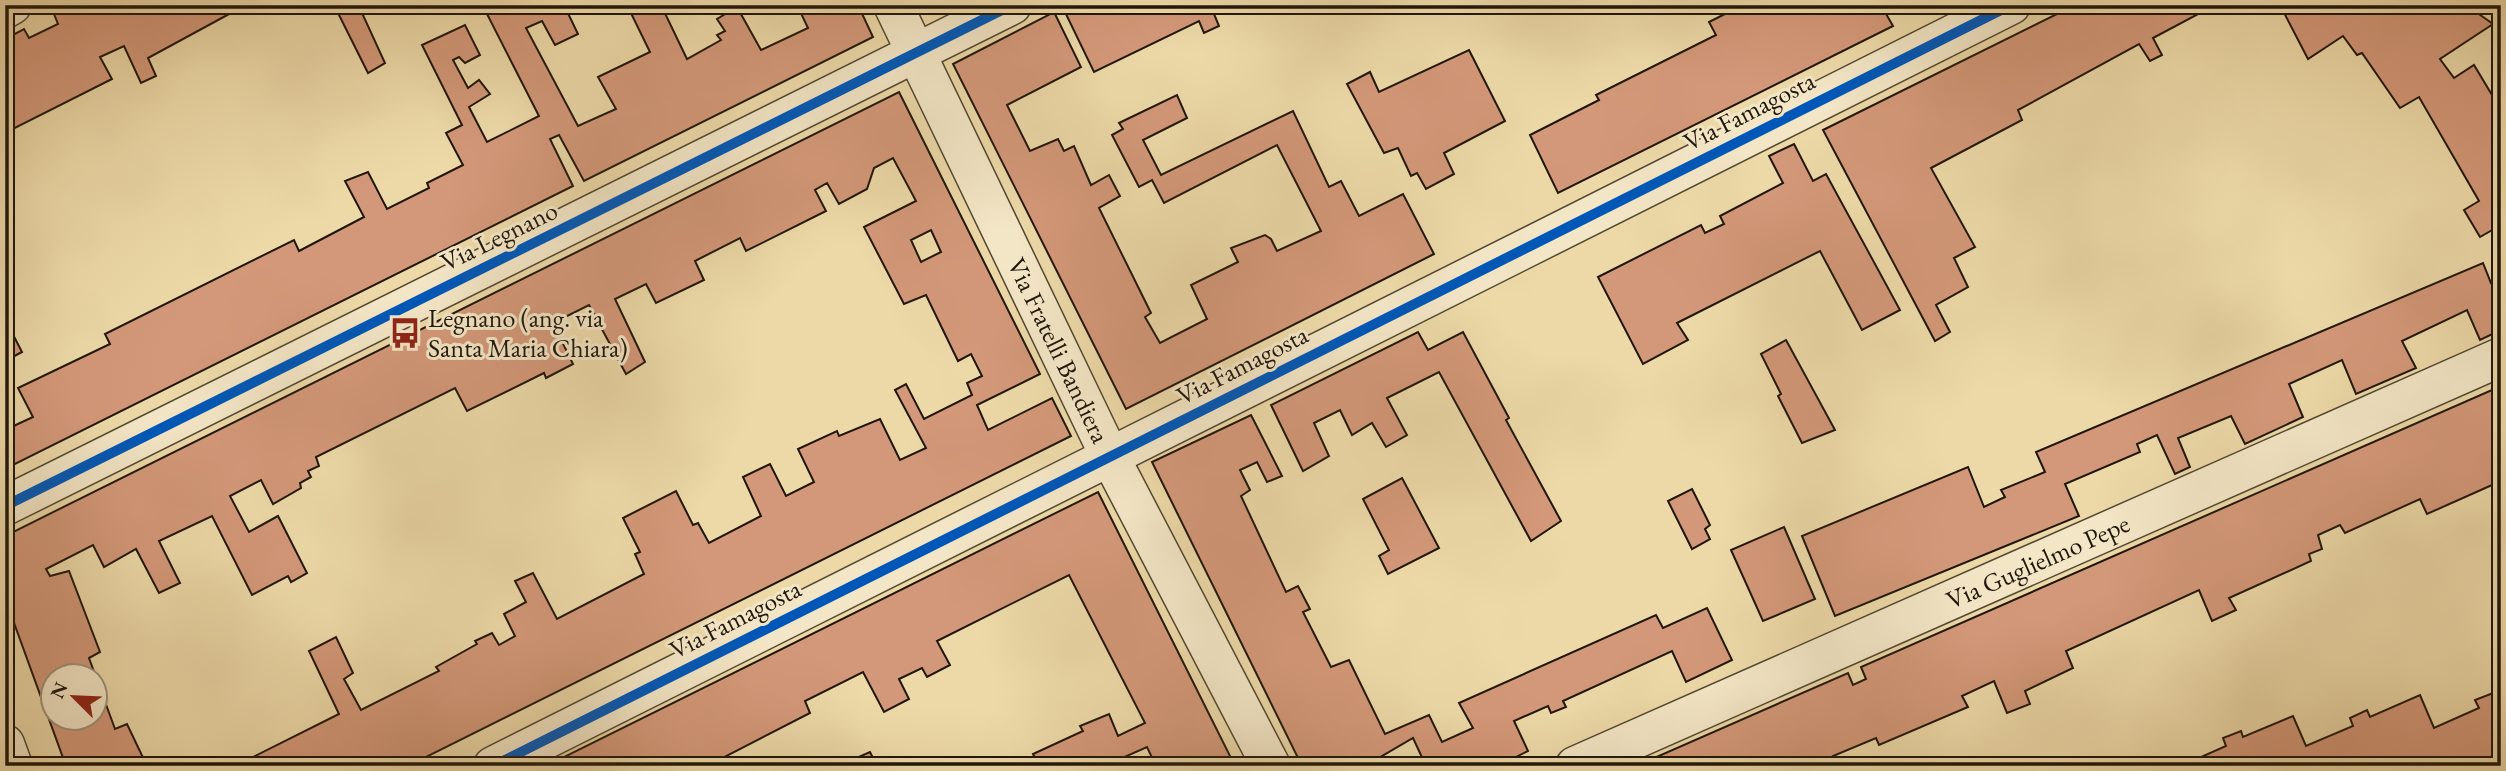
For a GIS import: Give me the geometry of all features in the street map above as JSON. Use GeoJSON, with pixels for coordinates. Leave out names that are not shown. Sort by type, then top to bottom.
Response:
{"type":"FeatureCollection","features":[{"type":"Feature","properties":{"kind":"street"},"geometry":{"type":"LineString","coordinates":[[5,9],[12,5]]}},
{"type":"Feature","properties":{"kind":"street","name":"Via Fratelli Bandiera"},"geometry":{"type":"LineString","coordinates":[[893,5],[1110,457],[1271,766]]}},
{"type":"Feature","properties":{"kind":"street","name":"Via Legnano"},"geometry":{"type":"LineString","coordinates":[[5,506],[1012,5]]}},
{"type":"Feature","properties":{"kind":"street","name":"Via Famagosta"},"geometry":{"type":"LineString","coordinates":[[494,766],[2011,5]]}},
{"type":"Feature","properties":{"kind":"street","name":"Via Guglielmo Pepe"},"geometry":{"type":"LineString","coordinates":[[1575,766],[2501,357]]}},
{"type":"Feature","properties":{"kind":"street"},"geometry":{"type":"LineString","coordinates":[[5,744],[13,766]]}},
{"type":"Feature","properties":{"kind":"building"},"geometry":{"type":"Polygon","coordinates":[[[72,5],[227,5],[231,13],[148,58],[156,76],[141,83],[124,46],[100,57],[112,79],[5,133],[5,39],[24,29],[29,38],[58,24],[54,14],[72,5]]]}},
{"type":"Feature","properties":{"kind":"building"},"geometry":{"type":"Polygon","coordinates":[[[334,5],[377,5],[362,13],[385,63],[368,73],[334,5]]]}},
{"type":"Feature","properties":{"kind":"building"},"geometry":{"type":"Polygon","coordinates":[[[505,5],[564,5],[578,34],[555,45],[542,21],[526,28],[578,126],[616,109],[598,77],[650,52],[627,5],[661,5],[687,59],[721,40],[717,35],[725,31],[717,19],[737,7],[761,50],[808,28],[797,5],[858,5],[873,37],[584,181],[559,135],[550,139],[573,186],[5,469],[5,430],[33,417],[18,388],[110,344],[105,334],[294,240],[299,251],[364,217],[345,181],[368,172],[387,209],[429,188],[427,183],[463,165],[446,133],[462,125],[422,45],[465,25],[480,55],[465,63],[459,57],[453,60],[468,88],[479,80],[490,94],[469,107],[487,142],[539,116],[487,14],[505,5]]]}},
{"type":"Feature","properties":{"kind":"building"},"geometry":{"type":"Polygon","coordinates":[[[1068,5],[1231,5],[1214,14],[1219,26],[1204,33],[1199,21],[1094,72],[1063,8],[1068,5]]]}},
{"type":"Feature","properties":{"kind":"building"},"geometry":{"type":"Polygon","coordinates":[[[1733,5],[1790,5],[1792,8],[1798,5],[1881,5],[1893,26],[1558,193],[1530,135],[1599,100],[1596,95],[1716,35],[1709,22],[1727,13],[1724,10],[1733,5]]]}},
{"type":"Feature","properties":{"kind":"building"},"geometry":{"type":"Polygon","coordinates":[[[2075,5],[2204,5],[2201,7],[2204,11],[2153,38],[2162,55],[2150,61],[2139,44],[2018,110],[2022,120],[1931,168],[1975,247],[1954,258],[1968,287],[1936,305],[1950,332],[1935,341],[1823,130],[2075,5]]]}},
{"type":"Feature","properties":{"kind":"building"},"geometry":{"type":"Polygon","coordinates":[[[2280,5],[2466,5],[2493,24],[2440,59],[2454,78],[2474,65],[2501,110],[2501,225],[2480,237],[2464,210],[2479,201],[2419,97],[2400,108],[2362,53],[2357,55],[2343,36],[2308,59],[2280,5]]]}},
{"type":"Feature","properties":{"kind":"building"},"geometry":{"type":"Polygon","coordinates":[[[1054,12],[1081,67],[1007,105],[1030,151],[1058,139],[1064,151],[1074,146],[1091,185],[1109,175],[1120,196],[1099,208],[1151,313],[1145,317],[1160,343],[1207,319],[1191,285],[1238,262],[1231,248],[1265,235],[1271,239],[1277,251],[1321,231],[1277,145],[1164,203],[1152,180],[1139,187],[1112,135],[1123,129],[1119,123],[1177,95],[1187,118],[1143,140],[1161,175],[1293,111],[1329,187],[1341,181],[1359,216],[1403,194],[1434,254],[1126,409],[953,64],[1054,12]]]}},
{"type":"Feature","properties":{"kind":"building"},"geometry":{"type":"Polygon","coordinates":[[[1469,50],[1505,121],[1444,153],[1454,174],[1426,189],[1417,173],[1411,176],[1398,148],[1384,153],[1347,84],[1370,72],[1379,92],[1469,50]]]}},
{"type":"Feature","properties":{"kind":"building"},"geometry":{"type":"Polygon","coordinates":[[[899,92],[1040,374],[977,405],[988,430],[1052,398],[1071,436],[408,766],[235,766],[339,714],[309,651],[336,637],[353,673],[344,679],[361,710],[439,671],[436,667],[477,644],[475,641],[492,633],[499,645],[515,636],[504,614],[526,602],[515,581],[533,573],[557,619],[644,574],[635,554],[640,552],[623,518],[676,491],[693,525],[698,523],[709,543],[761,516],[743,477],[770,464],[786,496],[814,482],[798,449],[837,431],[839,436],[880,419],[900,460],[926,448],[895,390],[906,384],[924,419],[972,395],[967,383],[982,376],[971,354],[958,361],[926,295],[904,304],[864,227],[916,201],[893,158],[874,168],[867,189],[839,204],[827,183],[815,190],[826,211],[746,251],[740,238],[695,261],[704,280],[656,303],[646,284],[615,299],[645,362],[626,374],[589,305],[553,323],[573,364],[546,378],[544,373],[467,411],[455,388],[316,457],[319,466],[308,471],[311,477],[300,483],[301,488],[273,504],[261,480],[230,496],[249,532],[278,516],[307,573],[291,582],[288,576],[252,595],[212,516],[159,541],[180,583],[159,593],[136,549],[104,567],[93,545],[46,569],[50,576],[69,571],[100,652],[89,658],[90,662],[38,662],[38,689],[5,598],[5,536],[899,92]],[[931,230],[911,240],[921,262],[941,252],[931,230]]]}},
{"type":"Feature","properties":{"kind":"building"},"geometry":{"type":"Polygon","coordinates":[[[1794,144],[1813,181],[1826,174],[1900,310],[1862,330],[1820,251],[1677,323],[1688,340],[1643,364],[1598,277],[1701,225],[1705,233],[1724,224],[1720,216],[1783,183],[1769,156],[1794,144]]]}},
{"type":"Feature","properties":{"kind":"building"},"geometry":{"type":"Polygon","coordinates":[[[2483,263],[2491,283],[2501,278],[2501,330],[2480,340],[2467,310],[2402,341],[2416,368],[2356,394],[2342,360],[2289,384],[2303,417],[2245,444],[2231,416],[2178,438],[2190,467],[2175,474],[2157,435],[2137,444],[2140,452],[2065,484],[2079,516],[1835,616],[1802,536],[1968,467],[1984,507],[2005,497],[2001,490],[2045,472],[2036,452],[2483,263]]]}},
{"type":"Feature","properties":{"kind":"building"},"geometry":{"type":"Polygon","coordinates":[[[5,319],[22,352],[5,361],[5,319]]]}},
{"type":"Feature","properties":{"kind":"building"},"geometry":{"type":"Polygon","coordinates":[[[1418,332],[1428,350],[1463,332],[1509,418],[1506,420],[1561,521],[1531,541],[1439,372],[1387,398],[1407,435],[1386,447],[1372,423],[1352,435],[1340,410],[1314,423],[1329,456],[1303,471],[1271,405],[1418,332]]]}},
{"type":"Feature","properties":{"kind":"building"},"geometry":{"type":"Polygon","coordinates":[[[1786,340],[1835,430],[1802,443],[1778,396],[1781,394],[1761,354],[1786,340]]]}},
{"type":"Feature","properties":{"kind":"building"},"geometry":{"type":"Polygon","coordinates":[[[2501,386],[2501,481],[2427,514],[2420,499],[2345,533],[2340,525],[2318,535],[2322,549],[2309,554],[2311,561],[2229,598],[2236,610],[2212,621],[2199,590],[2066,651],[2073,668],[2025,691],[2030,704],[2007,713],[1994,681],[1962,696],[1968,707],[1879,745],[1876,738],[1833,756],[1838,766],[1822,766],[1820,762],[1812,766],[1636,766],[1848,673],[1853,685],[1866,679],[1861,667],[2501,386]]]}},
{"type":"Feature","properties":{"kind":"building"},"geometry":{"type":"Polygon","coordinates":[[[1251,415],[1282,476],[1267,482],[1257,462],[1240,470],[1250,490],[1241,496],[1286,592],[1298,586],[1310,609],[1303,612],[1331,667],[1349,660],[1385,734],[1429,715],[1442,742],[1473,728],[1459,703],[1656,615],[1663,628],[1707,608],[1732,660],[1686,682],[1672,651],[1563,701],[1566,707],[1551,713],[1548,706],[1514,721],[1528,751],[1498,766],[1426,766],[1413,738],[1365,766],[1302,766],[1152,462],[1251,415]]]}},
{"type":"Feature","properties":{"kind":"building"},"geometry":{"type":"Polygon","coordinates":[[[1402,478],[1439,548],[1388,574],[1379,556],[1389,550],[1363,499],[1402,478]]]}},
{"type":"Feature","properties":{"kind":"building"},"geometry":{"type":"Polygon","coordinates":[[[1692,489],[1710,525],[1705,529],[1710,539],[1692,549],[1668,501],[1692,489]]]}},
{"type":"Feature","properties":{"kind":"building"},"geometry":{"type":"Polygon","coordinates":[[[1098,492],[1235,766],[1156,766],[1147,747],[1104,766],[1039,766],[1033,754],[1083,731],[1080,726],[1109,714],[1118,736],[1145,723],[1069,575],[937,641],[950,665],[927,677],[922,668],[899,679],[909,699],[884,712],[863,672],[805,701],[810,713],[707,766],[546,766],[1098,492]]]}},
{"type":"Feature","properties":{"kind":"building"},"geometry":{"type":"Polygon","coordinates":[[[1784,527],[1815,599],[1763,621],[1731,550],[1784,527]]]}},
{"type":"Feature","properties":{"kind":"building"},"geometry":{"type":"Polygon","coordinates":[[[2493,693],[2495,699],[2501,696],[2501,766],[2181,766],[2226,746],[2223,738],[2241,731],[2243,737],[2293,716],[2306,746],[2353,726],[2350,718],[2367,710],[2370,717],[2420,695],[2434,728],[2479,708],[2475,700],[2493,693]]]}},
{"type":"Feature","properties":{"kind":"building"},"geometry":{"type":"Polygon","coordinates":[[[108,710],[115,729],[127,724],[147,766],[66,766],[54,732],[108,732],[108,710]]]}},
{"type":"Feature","properties":{"kind":"building"},"geometry":{"type":"Polygon","coordinates":[[[870,752],[877,766],[838,766],[870,752]]]}},
{"type":"Feature","properties":{"kind":"cycle path"},"geometry":{"type":"LineString","coordinates":[[5,506],[1012,5]]}},
{"type":"Feature","properties":{"kind":"cycle path"},"geometry":{"type":"LineString","coordinates":[[493,766],[2011,5]]}},
{"type":"Feature","properties":{"kind":"place","name":"Legnano (ang. via Santa Maria Chiara)"},"geometry":{"type":"Point","coordinates":[405,333]}}]}
